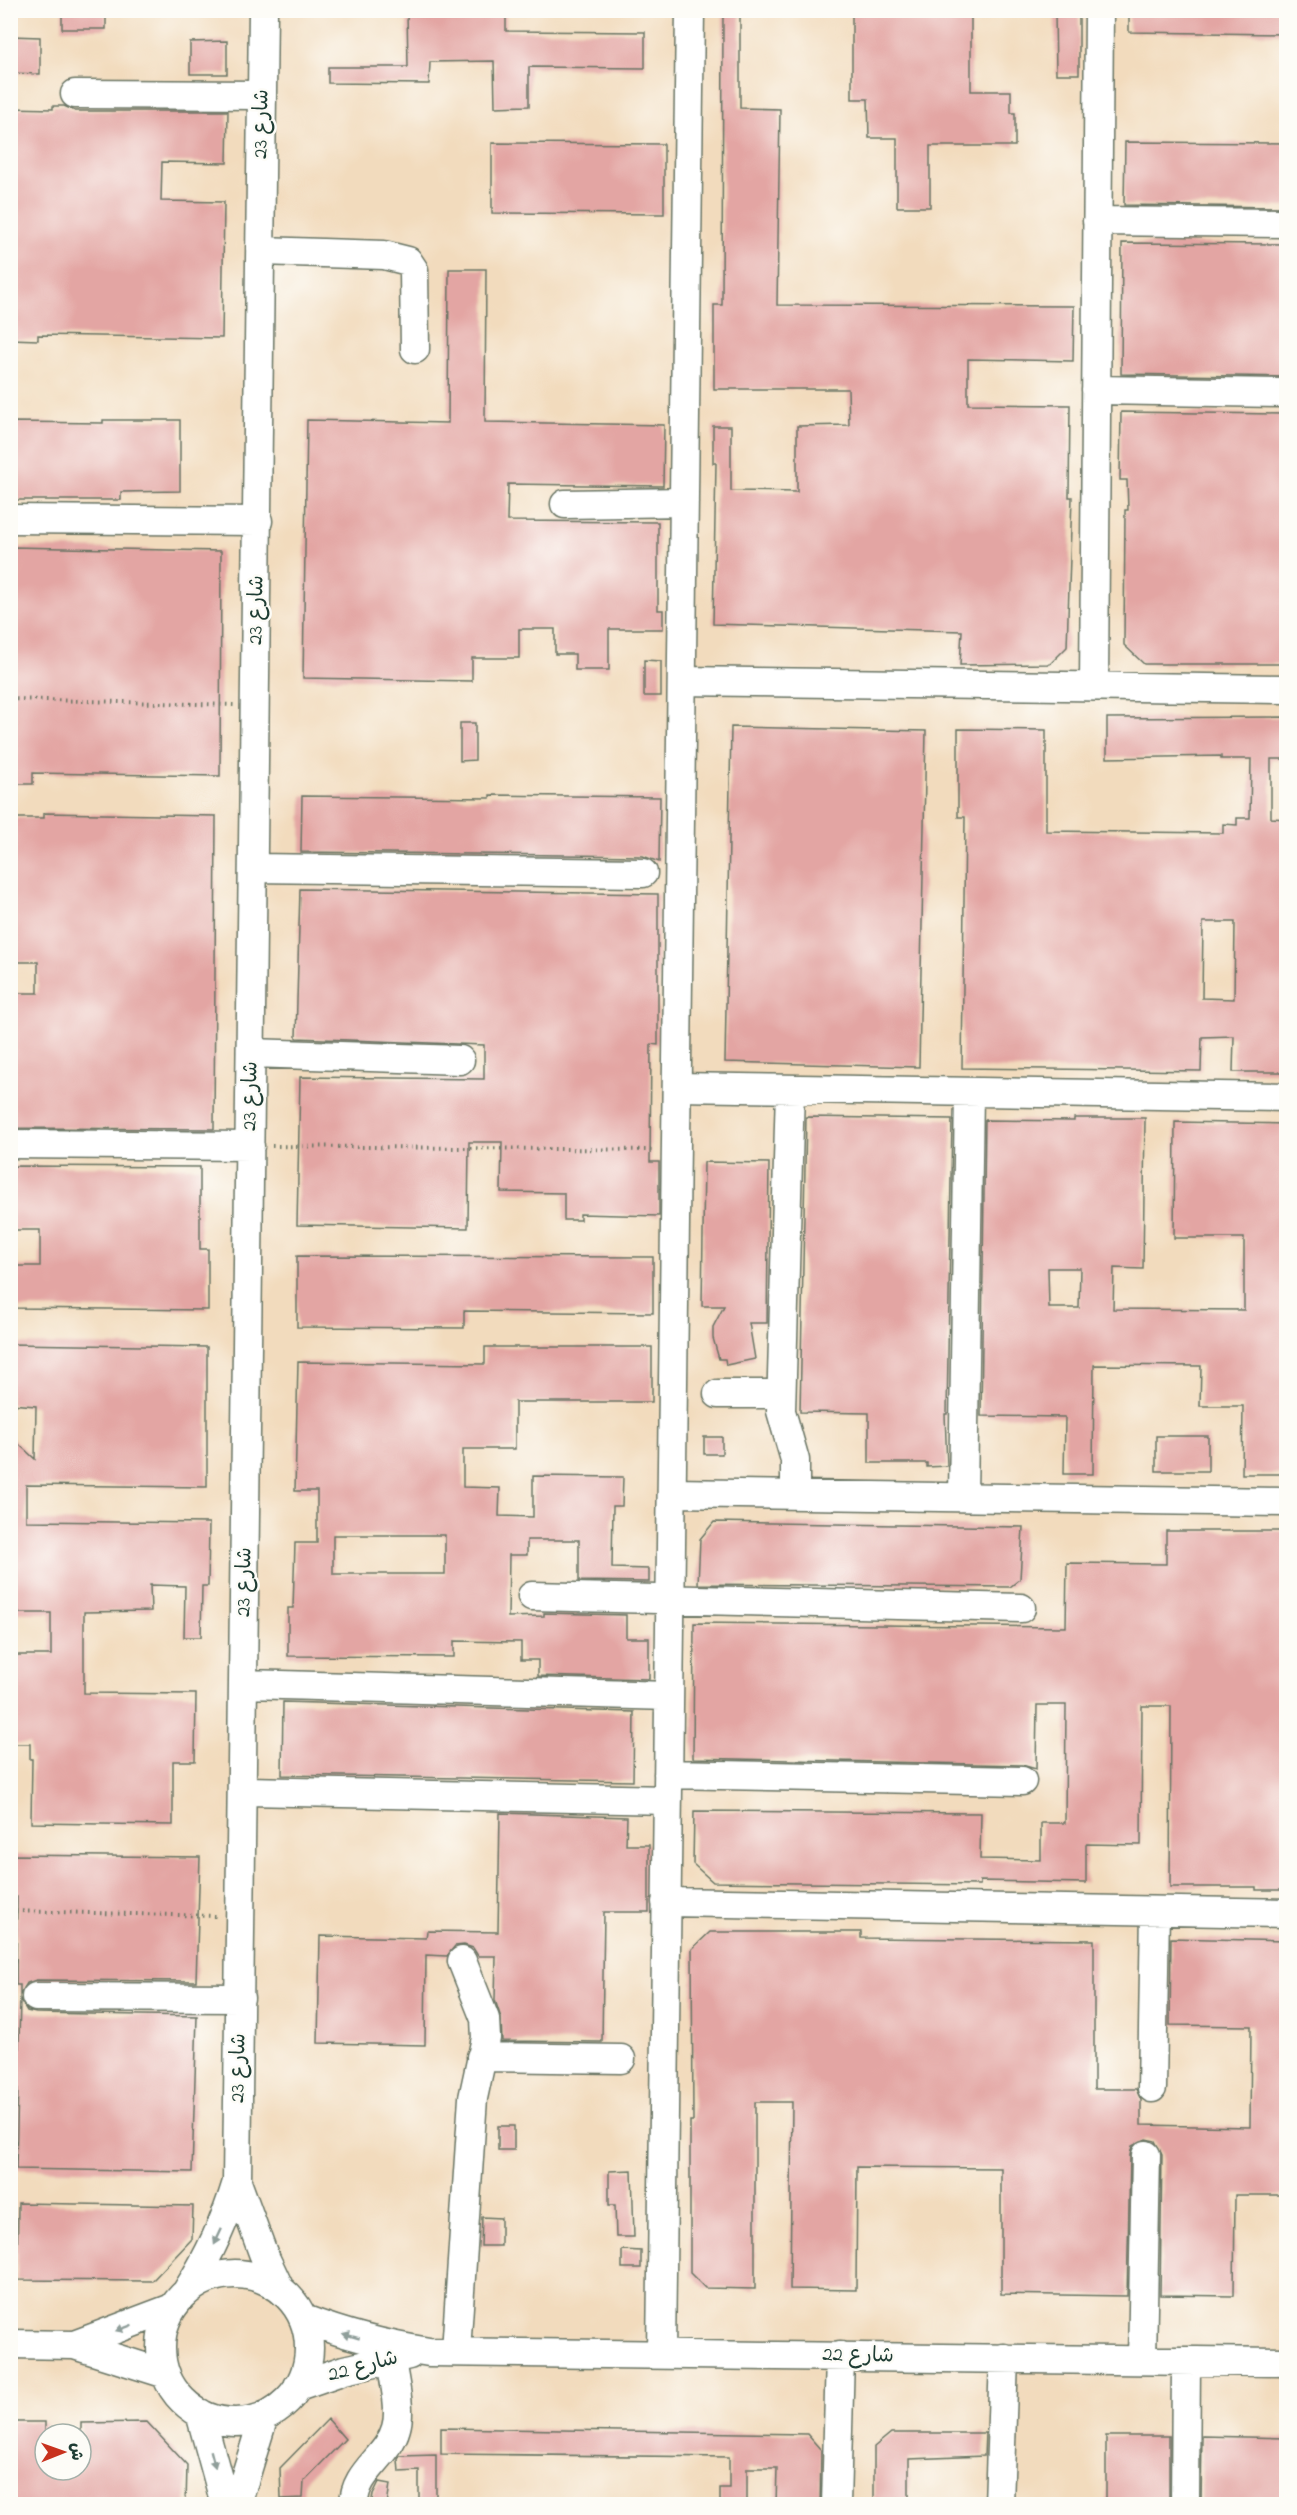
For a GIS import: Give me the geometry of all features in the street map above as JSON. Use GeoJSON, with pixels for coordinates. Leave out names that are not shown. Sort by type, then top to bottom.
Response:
{"type":"FeatureCollection","features":[{"type":"Feature","properties":{"kind":"street","name":"شارع 23"},"geometry":{"type":"LineString","coordinates":[[180,2299],[209,2257],[225,2221],[237,2182],[263,10]]}},
{"type":"Feature","properties":{"kind":"street"},"geometry":{"type":"LineString","coordinates":[[661,2354],[690,10]]}},
{"type":"Feature","properties":{"kind":"street"},"geometry":{"type":"LineString","coordinates":[[1094,686],[1099,10]]}},
{"type":"Feature","properties":{"kind":"street"},"geometry":{"type":"LineString","coordinates":[[75,94],[262,95]]}},
{"type":"Feature","properties":{"kind":"street"},"geometry":{"type":"LineString","coordinates":[[1097,221],[1287,223]]}},
{"type":"Feature","properties":{"kind":"street"},"geometry":{"type":"LineString","coordinates":[[261,251],[384,255],[408,261],[414,270],[415,349]]}},
{"type":"Feature","properties":{"kind":"street"},"geometry":{"type":"LineString","coordinates":[[1096,390],[1287,393]]}},
{"type":"Feature","properties":{"kind":"street"},"geometry":{"type":"LineString","coordinates":[[565,504],[684,502]]}},
{"type":"Feature","properties":{"kind":"street"},"geometry":{"type":"LineString","coordinates":[[10,519],[258,521]]}},
{"type":"Feature","properties":{"kind":"street"},"geometry":{"type":"LineString","coordinates":[[682,681],[1287,689]]}},
{"type":"Feature","properties":{"kind":"street"},"geometry":{"type":"LineString","coordinates":[[254,868],[643,873]]}},
{"type":"Feature","properties":{"kind":"street"},"geometry":{"type":"LineString","coordinates":[[251,1053],[460,1060]]}},
{"type":"Feature","properties":{"kind":"street"},"geometry":{"type":"LineString","coordinates":[[677,1087],[1287,1097]]}},
{"type":"Feature","properties":{"kind":"street"},"geometry":{"type":"LineString","coordinates":[[790,1089],[781,1394],[782,1420],[795,1460],[795,1495]]}},
{"type":"Feature","properties":{"kind":"street"},"geometry":{"type":"LineString","coordinates":[[963,1497],[969,1092]]}},
{"type":"Feature","properties":{"kind":"street"},"geometry":{"type":"LineString","coordinates":[[10,1144],[250,1146]]}},
{"type":"Feature","properties":{"kind":"street"},"geometry":{"type":"LineString","coordinates":[[718,1394],[781,1394]]}},
{"type":"Feature","properties":{"kind":"street"},"geometry":{"type":"LineString","coordinates":[[673,1493],[1287,1502]]}},
{"type":"Feature","properties":{"kind":"street"},"geometry":{"type":"LineString","coordinates":[[531,1596],[1021,1608]]}},
{"type":"Feature","properties":{"kind":"street"},"geometry":{"type":"LineString","coordinates":[[244,1684],[669,1696]]}},
{"type":"Feature","properties":{"kind":"street"},"geometry":{"type":"LineString","coordinates":[[243,1791],[1022,1781]]}},
{"type":"Feature","properties":{"kind":"street"},"geometry":{"type":"LineString","coordinates":[[666,1902],[1287,1913]]}},
{"type":"Feature","properties":{"kind":"street"},"geometry":{"type":"LineString","coordinates":[[1152,2088],[1155,1911]]}},
{"type":"Feature","properties":{"kind":"street"},"geometry":{"type":"LineString","coordinates":[[442,2352],[473,2098],[486,2038],[485,2019],[462,1961]]}},
{"type":"Feature","properties":{"kind":"street"},"geometry":{"type":"LineString","coordinates":[[36,1997],[240,1998]]}},
{"type":"Feature","properties":{"kind":"street"},"geometry":{"type":"LineString","coordinates":[[481,2057],[621,2059]]}},
{"type":"Feature","properties":{"kind":"street"},"geometry":{"type":"LineString","coordinates":[[1142,2360],[1146,2155]]}},
{"type":"Feature","properties":{"kind":"street","name":"شارع 23"},"geometry":{"type":"LineString","coordinates":[[237,2182],[259,2244],[279,2287]]}},
{"type":"Feature","properties":{"kind":"street"},"geometry":{"type":"LineString","coordinates":[[74,2345],[180,2299],[216,2276],[249,2274],[279,2287],[304,2319],[309,2342],[307,2365],[298,2386],[283,2404],[264,2416],[242,2422],[220,2421],[200,2413],[174,2390],[166,2374],[161,2351],[164,2329],[180,2299]]}},
{"type":"Feature","properties":{"kind":"street","name":"شارع 22"},"geometry":{"type":"LineString","coordinates":[[304,2319],[344,2334],[386,2345],[442,2352],[1287,2362]]}},
{"type":"Feature","properties":{"kind":"street"},"geometry":{"type":"LineString","coordinates":[[10,2344],[74,2345],[166,2374]]}},
{"type":"Feature","properties":{"kind":"street","name":"شارع 22"},"geometry":{"type":"LineString","coordinates":[[298,2386],[344,2370],[391,2358],[442,2352]]}},
{"type":"Feature","properties":{"kind":"street"},"geometry":{"type":"LineString","coordinates":[[836,2505],[840,2356]]}},
{"type":"Feature","properties":{"kind":"street"},"geometry":{"type":"LineString","coordinates":[[354,2505],[359,2481],[392,2438],[396,2428],[398,2417],[391,2358]]}},
{"type":"Feature","properties":{"kind":"street"},"geometry":{"type":"LineString","coordinates":[[999,2505],[1004,2358]]}},
{"type":"Feature","properties":{"kind":"street"},"geometry":{"type":"LineString","coordinates":[[1185,2505],[1186,2361]]}},
{"type":"Feature","properties":{"kind":"street"},"geometry":{"type":"LineString","coordinates":[[200,2413],[225,2505]]}},
{"type":"Feature","properties":{"kind":"street"},"geometry":{"type":"LineString","coordinates":[[237,2505],[264,2416]]}},
{"type":"Feature","properties":{"kind":"path"},"geometry":{"type":"LineString","coordinates":[[10,699],[256,706]]}},
{"type":"Feature","properties":{"kind":"path"},"geometry":{"type":"LineString","coordinates":[[250,1146],[676,1150]]}},
{"type":"Feature","properties":{"kind":"path"},"geometry":{"type":"LineString","coordinates":[[10,1911],[241,1917]]}},
{"type":"Feature","properties":{"kind":"building"},"geometry":{"type":"Polygon","coordinates":[[[62,10],[106,10],[106,29],[62,29],[62,10]]]}},
{"type":"Feature","properties":{"kind":"building"},"geometry":{"type":"Polygon","coordinates":[[[407,10],[506,10],[506,31],[645,32],[645,68],[529,67],[529,106],[495,107],[494,61],[430,62],[429,84],[328,83],[328,67],[408,67],[407,10]]]}},
{"type":"Feature","properties":{"kind":"building"},"geometry":{"type":"Polygon","coordinates":[[[723,10],[740,10],[740,108],[780,109],[777,305],[1074,306],[1073,361],[968,359],[968,404],[1070,405],[1069,497],[1072,497],[1067,647],[1050,664],[960,665],[962,631],[713,624],[716,463],[713,463],[713,426],[731,426],[731,491],[797,492],[797,426],[849,425],[848,389],[714,389],[714,305],[722,305],[723,10]]]}},
{"type":"Feature","properties":{"kind":"building"},"geometry":{"type":"Polygon","coordinates":[[[852,10],[971,10],[971,91],[1011,91],[1011,113],[1015,113],[1015,146],[930,146],[930,207],[897,207],[897,138],[869,138],[868,99],[852,99],[852,10]]]}},
{"type":"Feature","properties":{"kind":"building"},"geometry":{"type":"Polygon","coordinates":[[[1129,10],[1287,10],[1287,34],[1129,32],[1129,10]]]}},
{"type":"Feature","properties":{"kind":"building"},"geometry":{"type":"Polygon","coordinates":[[[1055,12],[1079,12],[1079,74],[1056,74],[1055,12]]]}},
{"type":"Feature","properties":{"kind":"building"},"geometry":{"type":"Polygon","coordinates":[[[10,36],[40,37],[40,74],[10,73],[10,36]]]}},
{"type":"Feature","properties":{"kind":"building"},"geometry":{"type":"Polygon","coordinates":[[[227,41],[227,74],[190,74],[190,42],[227,41]]]}},
{"type":"Feature","properties":{"kind":"building"},"geometry":{"type":"Polygon","coordinates":[[[53,106],[64,106],[75,111],[228,111],[227,163],[162,162],[161,201],[224,202],[222,338],[38,335],[38,340],[10,339],[10,108],[53,109],[53,106]]]}},
{"type":"Feature","properties":{"kind":"building"},"geometry":{"type":"Polygon","coordinates":[[[1125,142],[1287,143],[1287,207],[1124,205],[1125,142]]]}},
{"type":"Feature","properties":{"kind":"building"},"geometry":{"type":"Polygon","coordinates":[[[492,143],[664,144],[664,214],[492,213],[492,143]]]}},
{"type":"Feature","properties":{"kind":"building"},"geometry":{"type":"Polygon","coordinates":[[[1122,243],[1287,244],[1287,377],[1121,374],[1122,243]]]}},
{"type":"Feature","properties":{"kind":"building"},"geometry":{"type":"Polygon","coordinates":[[[449,269],[486,269],[485,422],[664,425],[663,486],[508,484],[507,521],[658,522],[658,610],[663,610],[663,629],[609,629],[609,670],[575,670],[575,654],[555,654],[555,629],[519,629],[519,658],[472,658],[472,681],[303,678],[307,420],[448,423],[449,269]]]}},
{"type":"Feature","properties":{"kind":"building"},"geometry":{"type":"Polygon","coordinates":[[[1121,412],[1287,414],[1287,664],[1144,664],[1124,645],[1125,510],[1128,510],[1127,480],[1120,480],[1121,412]]]}},
{"type":"Feature","properties":{"kind":"building"},"geometry":{"type":"Polygon","coordinates":[[[103,420],[180,420],[180,491],[121,492],[121,500],[10,500],[10,422],[103,423],[103,420]]]}},
{"type":"Feature","properties":{"kind":"building"},"geometry":{"type":"Polygon","coordinates":[[[10,547],[221,551],[220,776],[33,773],[33,784],[10,784],[10,547]]]}},
{"type":"Feature","properties":{"kind":"building"},"geometry":{"type":"Polygon","coordinates":[[[644,660],[661,661],[661,696],[644,696],[644,660]]]}},
{"type":"Feature","properties":{"kind":"building"},"geometry":{"type":"Polygon","coordinates":[[[1287,717],[1287,759],[1271,759],[1271,818],[1287,819],[1287,1072],[1233,1072],[1234,1036],[1202,1037],[1201,1071],[962,1068],[965,817],[958,817],[958,729],[1046,730],[1046,831],[1223,833],[1223,824],[1237,825],[1237,818],[1250,818],[1251,759],[1221,759],[1221,756],[1107,758],[1107,718],[1287,717]],[[1203,922],[1202,998],[1234,999],[1235,922],[1203,922]]]}},
{"type":"Feature","properties":{"kind":"building"},"geometry":{"type":"Polygon","coordinates":[[[460,723],[475,723],[475,760],[460,761],[460,723]]]}},
{"type":"Feature","properties":{"kind":"building"},"geometry":{"type":"Polygon","coordinates":[[[731,727],[926,731],[919,1067],[725,1062],[731,727]]]}},
{"type":"Feature","properties":{"kind":"building"},"geometry":{"type":"Polygon","coordinates":[[[490,795],[660,797],[659,862],[643,856],[301,852],[302,796],[490,798],[490,795]]]}},
{"type":"Feature","properties":{"kind":"building"},"geometry":{"type":"Polygon","coordinates":[[[44,813],[216,816],[214,1129],[10,1128],[10,993],[38,993],[38,962],[10,962],[10,818],[44,818],[44,813]]]}},
{"type":"Feature","properties":{"kind":"building"},"geometry":{"type":"Polygon","coordinates":[[[300,889],[658,894],[658,1045],[651,1044],[650,1162],[659,1162],[659,1216],[580,1214],[580,1220],[564,1220],[564,1193],[501,1192],[502,1142],[469,1142],[468,1228],[297,1225],[300,1077],[484,1079],[484,1045],[296,1038],[300,889]]]}},
{"type":"Feature","properties":{"kind":"building"},"geometry":{"type":"Polygon","coordinates":[[[806,1117],[952,1119],[947,1414],[945,1414],[947,1466],[927,1467],[927,1463],[869,1463],[869,1413],[800,1412],[806,1117]]]}},
{"type":"Feature","properties":{"kind":"building"},"geometry":{"type":"Polygon","coordinates":[[[1074,1118],[1145,1118],[1143,1269],[1114,1268],[1113,1309],[1244,1310],[1244,1238],[1174,1238],[1175,1122],[1287,1124],[1287,1474],[1242,1474],[1243,1406],[1200,1406],[1201,1366],[1094,1365],[1093,1474],[1064,1474],[1065,1417],[981,1416],[985,1120],[1074,1121],[1074,1118]],[[1048,1268],[1049,1308],[1079,1308],[1080,1268],[1048,1268]]]}},
{"type":"Feature","properties":{"kind":"building"},"geometry":{"type":"Polygon","coordinates":[[[704,1162],[769,1163],[767,1323],[749,1323],[755,1359],[726,1365],[725,1359],[719,1359],[713,1338],[713,1327],[724,1306],[702,1306],[704,1162]]]}},
{"type":"Feature","properties":{"kind":"building"},"geometry":{"type":"Polygon","coordinates":[[[10,1166],[200,1167],[200,1249],[208,1249],[208,1310],[10,1308],[10,1266],[40,1266],[40,1230],[10,1230],[10,1166]]]}},
{"type":"Feature","properties":{"kind":"building"},"geometry":{"type":"Polygon","coordinates":[[[297,1256],[653,1257],[653,1313],[464,1311],[464,1328],[297,1327],[297,1256]]]}},
{"type":"Feature","properties":{"kind":"building"},"geometry":{"type":"Polygon","coordinates":[[[10,1344],[207,1347],[207,1487],[26,1485],[26,1521],[209,1523],[208,1586],[202,1586],[201,1637],[184,1637],[185,1586],[150,1585],[151,1611],[84,1612],[84,1693],[196,1694],[195,1761],[173,1761],[173,1825],[31,1823],[32,1759],[30,1759],[30,1744],[10,1744],[10,1655],[51,1655],[51,1613],[10,1613],[10,1436],[35,1459],[36,1406],[10,1404],[10,1344]]]}},
{"type":"Feature","properties":{"kind":"building"},"geometry":{"type":"Polygon","coordinates":[[[485,1347],[652,1347],[652,1402],[515,1402],[515,1449],[463,1449],[463,1487],[500,1488],[499,1516],[533,1517],[533,1476],[623,1477],[622,1506],[613,1506],[612,1568],[649,1569],[649,1582],[579,1581],[579,1540],[527,1540],[527,1555],[509,1555],[508,1617],[544,1616],[544,1613],[626,1615],[626,1638],[649,1638],[649,1679],[538,1676],[538,1660],[521,1660],[521,1642],[454,1641],[454,1657],[288,1656],[288,1608],[293,1608],[295,1543],[317,1543],[317,1491],[295,1491],[298,1362],[485,1364],[485,1347]],[[333,1535],[333,1574],[445,1574],[445,1535],[333,1535]]]}},
{"type":"Feature","properties":{"kind":"building"},"geometry":{"type":"Polygon","coordinates":[[[1156,1436],[1208,1436],[1208,1471],[1156,1471],[1156,1436]]]}},
{"type":"Feature","properties":{"kind":"building"},"geometry":{"type":"Polygon","coordinates":[[[704,1437],[722,1437],[722,1454],[704,1454],[704,1437]]]}},
{"type":"Feature","properties":{"kind":"building"},"geometry":{"type":"Polygon","coordinates":[[[714,1522],[1023,1527],[1020,1579],[1010,1587],[698,1584],[700,1539],[714,1522]]]}},
{"type":"Feature","properties":{"kind":"building"},"geometry":{"type":"Polygon","coordinates":[[[1166,1531],[1287,1531],[1287,1890],[1256,1890],[1256,1887],[1170,1887],[1171,1706],[1142,1706],[1141,1845],[1086,1844],[1086,1883],[980,1881],[980,1885],[713,1882],[693,1864],[694,1811],[981,1813],[980,1859],[1041,1860],[1041,1823],[1065,1823],[1066,1705],[1037,1705],[1036,1769],[1022,1765],[693,1758],[694,1623],[1066,1627],[1067,1563],[1166,1564],[1166,1531]]]}},
{"type":"Feature","properties":{"kind":"building"},"geometry":{"type":"Polygon","coordinates":[[[283,1702],[634,1712],[633,1781],[282,1775],[283,1702]]]}},
{"type":"Feature","properties":{"kind":"building"},"geometry":{"type":"Polygon","coordinates":[[[500,1813],[627,1817],[626,1845],[649,1845],[649,1912],[604,1912],[602,2042],[502,2041],[501,2018],[495,2000],[496,1956],[478,1956],[473,1948],[464,1945],[455,1946],[447,1956],[426,1955],[425,2045],[318,2043],[320,1936],[426,1938],[427,1931],[498,1932],[500,1813]]]}},
{"type":"Feature","properties":{"kind":"building"},"geometry":{"type":"Polygon","coordinates":[[[10,1855],[200,1857],[196,1981],[36,1980],[27,1983],[20,1995],[20,1985],[16,1985],[17,1897],[10,1897],[10,1855]]]}},
{"type":"Feature","properties":{"kind":"building"},"geometry":{"type":"Polygon","coordinates":[[[710,1932],[861,1932],[861,1938],[1094,1940],[1094,2089],[1136,2089],[1141,2100],[1141,2125],[1250,2127],[1251,2026],[1170,2025],[1171,1938],[1287,1941],[1287,2195],[1235,2195],[1234,2296],[1160,2295],[1162,2155],[1155,2141],[1146,2139],[1132,2146],[1130,2155],[1127,2296],[1001,2294],[1001,2168],[857,2167],[856,2290],[790,2289],[792,2102],[755,2102],[755,2289],[705,2288],[690,2273],[690,2121],[693,2121],[692,1949],[710,1932]]]}},
{"type":"Feature","properties":{"kind":"building"},"geometry":{"type":"Polygon","coordinates":[[[20,1999],[27,2011],[36,2013],[197,2016],[192,2172],[16,2169],[20,1999]]]}},
{"type":"Feature","properties":{"kind":"building"},"geometry":{"type":"Polygon","coordinates":[[[498,2126],[514,2126],[514,2150],[498,2150],[498,2126]]]}},
{"type":"Feature","properties":{"kind":"building"},"geometry":{"type":"Polygon","coordinates":[[[632,2170],[634,2237],[616,2237],[615,2205],[609,2205],[609,2171],[632,2170]]]}},
{"type":"Feature","properties":{"kind":"building"},"geometry":{"type":"Polygon","coordinates":[[[18,2203],[193,2206],[192,2239],[152,2281],[17,2280],[18,2203]]]}},
{"type":"Feature","properties":{"kind":"building"},"geometry":{"type":"Polygon","coordinates":[[[482,2217],[501,2218],[501,2246],[481,2246],[482,2217]]]}},
{"type":"Feature","properties":{"kind":"building"},"geometry":{"type":"Polygon","coordinates":[[[622,2250],[641,2251],[641,2268],[622,2268],[622,2250]]]}},
{"type":"Feature","properties":{"kind":"building"},"geometry":{"type":"Polygon","coordinates":[[[328,2419],[345,2439],[304,2481],[303,2498],[281,2499],[280,2468],[328,2419]]]}},
{"type":"Feature","properties":{"kind":"building"},"geometry":{"type":"Polygon","coordinates":[[[10,2422],[33,2422],[33,2482],[93,2482],[93,2423],[147,2422],[187,2465],[186,2505],[10,2505],[10,2422]]]}},
{"type":"Feature","properties":{"kind":"building"},"geometry":{"type":"Polygon","coordinates":[[[441,2428],[807,2434],[821,2450],[820,2505],[776,2505],[777,2468],[747,2468],[747,2505],[720,2505],[720,2488],[729,2488],[729,2457],[441,2454],[441,2428]]]}},
{"type":"Feature","properties":{"kind":"building"},"geometry":{"type":"Polygon","coordinates":[[[891,2433],[985,2433],[984,2456],[909,2459],[909,2505],[874,2505],[874,2447],[891,2433]]]}},
{"type":"Feature","properties":{"kind":"building"},"geometry":{"type":"Polygon","coordinates":[[[1106,2436],[1169,2436],[1169,2505],[1106,2505],[1106,2436]]]}},
{"type":"Feature","properties":{"kind":"building"},"geometry":{"type":"Polygon","coordinates":[[[1202,2436],[1287,2438],[1287,2505],[1201,2505],[1202,2436]]]}},
{"type":"Feature","properties":{"kind":"building"},"geometry":{"type":"Polygon","coordinates":[[[436,2455],[436,2505],[419,2505],[419,2471],[399,2472],[398,2459],[400,2456],[436,2455]]]}},
{"type":"Feature","properties":{"kind":"building"},"geometry":{"type":"Polygon","coordinates":[[[379,2482],[390,2484],[387,2505],[371,2505],[373,2494],[379,2482]]]}}]}
